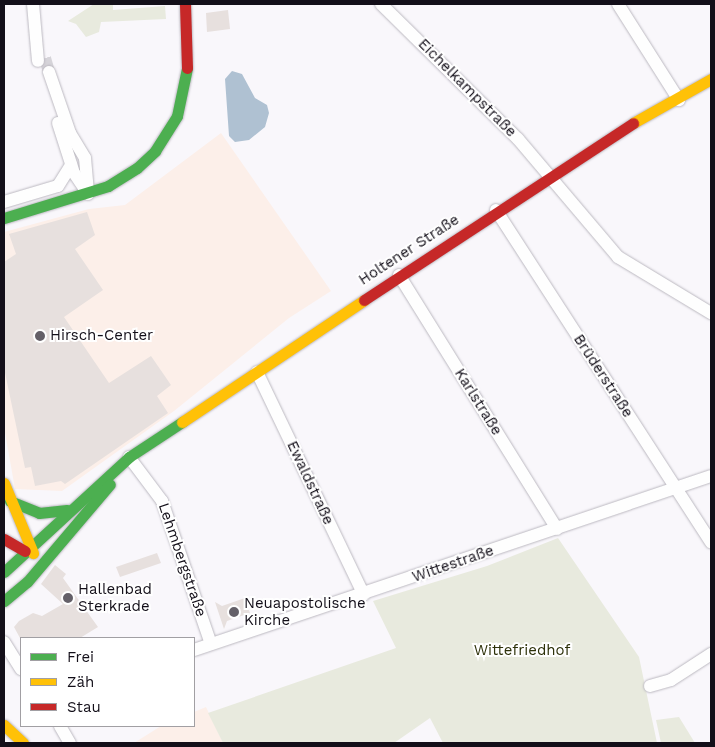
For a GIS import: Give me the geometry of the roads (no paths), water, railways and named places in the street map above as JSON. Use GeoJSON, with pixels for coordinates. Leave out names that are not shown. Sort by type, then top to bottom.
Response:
{"type":"FeatureCollection","features":[{"type":"Feature","properties":{"kind":"main road"},"geometry":{"type":"LineString","coordinates":[[4,218],[88,194],[138,168],[163,141],[177,116],[188,73],[186,4]]}},
{"type":"Feature","properties":{"kind":"main road","name":"Holtener Straße"},"geometry":{"type":"LineString","coordinates":[[4,572],[68,510],[129,457],[496,210],[615,133],[679,100],[711,79]]}},
{"type":"Feature","properties":{"kind":"main road","name":"Holtener Straße"},"geometry":{"type":"LineString","coordinates":[[4,601],[27,582],[129,457]]}},
{"type":"Feature","properties":{"kind":"main road"},"geometry":{"type":"LineString","coordinates":[[4,483],[30,548]]}},
{"type":"Feature","properties":{"kind":"main road"},"geometry":{"type":"LineString","coordinates":[[10,501],[39,513],[68,510]]}},
{"type":"Feature","properties":{"kind":"main road"},"geometry":{"type":"LineString","coordinates":[[4,539],[30,548],[55,549]]}},
{"type":"Feature","properties":{"kind":"main road","name":"Holtener Straße"},"geometry":{"type":"LineString","coordinates":[[4,601],[27,569],[30,548]]}},
{"type":"Feature","properties":{"kind":"main road"},"geometry":{"type":"LineString","coordinates":[[4,725],[22,743]]}},
{"type":"Feature","properties":{"kind":"street"},"geometry":{"type":"LineString","coordinates":[[32,4],[41,60]]}},
{"type":"Feature","properties":{"kind":"street","name":"Eichelkampstraße"},"geometry":{"type":"LineString","coordinates":[[381,4],[496,116],[550,175],[618,257],[711,313]]}},
{"type":"Feature","properties":{"kind":"street"},"geometry":{"type":"LineString","coordinates":[[618,4],[679,100]]}},
{"type":"Feature","properties":{"kind":"street"},"geometry":{"type":"LineString","coordinates":[[45,73],[70,133],[85,158],[88,194],[70,170],[45,73]]}},
{"type":"Feature","properties":{"kind":"street"},"geometry":{"type":"LineString","coordinates":[[4,202],[58,186],[70,170]]}},
{"type":"Feature","properties":{"kind":"street","name":"Brüderstraße"},"geometry":{"type":"LineString","coordinates":[[496,210],[711,542]]}},
{"type":"Feature","properties":{"kind":"street","name":"Karlstraße"},"geometry":{"type":"LineString","coordinates":[[399,275],[557,529]]}},
{"type":"Feature","properties":{"kind":"street","name":"Ewaldstraße"},"geometry":{"type":"LineString","coordinates":[[257,372],[364,595]]}},
{"type":"Feature","properties":{"kind":"street","name":"Lehmbergstraße"},"geometry":{"type":"LineString","coordinates":[[129,457],[162,501],[211,644]]}},
{"type":"Feature","properties":{"kind":"street","name":"Wittestraße"},"geometry":{"type":"LineString","coordinates":[[195,650],[364,595],[711,476]]}},
{"type":"Feature","properties":{"kind":"street"},"geometry":{"type":"LineString","coordinates":[[4,642],[20,667]]}},
{"type":"Feature","properties":{"kind":"street"},"geometry":{"type":"LineString","coordinates":[[650,686],[671,680],[711,654]]}},
{"type":"Feature","properties":{"kind":"street"},"geometry":{"type":"LineString","coordinates":[[61,727],[70,743]]}},
{"type":"Feature","properties":{"kind":"water"},"geometry":{"type":"Polygon","coordinates":[[[232,71],[242,74],[255,98],[267,105],[269,113],[265,127],[249,140],[235,142],[229,136],[225,79],[232,71]]]}},
{"type":"Feature","properties":{"kind":"tunnel"},"geometry":{"type":"LineString","coordinates":[[45,58],[49,72]]}},
{"type":"Feature","properties":{"kind":"place","name":"Hirsch-Center"},"geometry":{"type":"Point","coordinates":[40,336]}},
{"type":"Feature","properties":{"kind":"place","name":"Hallenbad Sterkrade"},"geometry":{"type":"Point","coordinates":[68,598]}},
{"type":"Feature","properties":{"kind":"place","name":"Neuapostolische Kirche"},"geometry":{"type":"Point","coordinates":[234,612]}},
{"type":"Feature","properties":{"kind":"park label","name":"Wittefriedhof"},"geometry":{"type":"Point","coordinates":[522,651]}}]}
